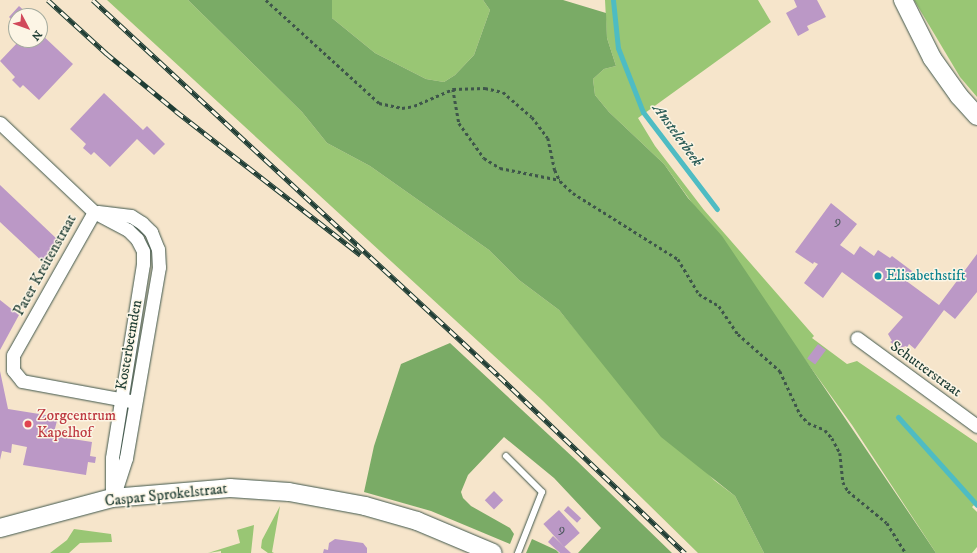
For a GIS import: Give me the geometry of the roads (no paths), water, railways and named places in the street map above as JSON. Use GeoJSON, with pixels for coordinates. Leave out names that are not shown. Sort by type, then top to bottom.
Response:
{"type":"FeatureCollection","features":[{"type":"Feature","properties":{"kind":"main road"},"geometry":{"type":"LineString","coordinates":[[903,0],[932,58],[959,96],[977,116]]}},
{"type":"Feature","properties":{"kind":"main road","name":"Caspar Sprokelstraat"},"geometry":{"type":"LineString","coordinates":[[0,528],[112,498],[230,488],[289,492],[365,506],[417,521],[493,553]]}},
{"type":"Feature","properties":{"kind":"street","name":"Kosterbeemden"},"geometry":{"type":"LineString","coordinates":[[0,123],[94,212],[128,230],[137,239],[143,251],[143,264],[112,458],[112,498]]}},
{"type":"Feature","properties":{"kind":"street","name":"Kosterbeemden"},"geometry":{"type":"LineString","coordinates":[[94,212],[114,212],[132,216],[151,232],[158,249],[159,268],[126,458],[112,498]]}},
{"type":"Feature","properties":{"kind":"street","name":"Pater Kreitenstraat"},"geometry":{"type":"LineString","coordinates":[[94,212],[13,355],[11,363],[16,377],[22,381],[135,402]]}},
{"type":"Feature","properties":{"kind":"street","name":"Schutterstraat"},"geometry":{"type":"LineString","coordinates":[[857,338],[977,426]]}},
{"type":"Feature","properties":{"kind":"lane"},"geometry":{"type":"LineString","coordinates":[[506,456],[542,492],[518,553]]}},
{"type":"Feature","properties":{"kind":"waterway","name":"Anstelerbeek"},"geometry":{"type":"LineString","coordinates":[[613,0],[618,48],[643,112],[717,209]]}},
{"type":"Feature","properties":{"kind":"waterway","name":"Anstelerbeek"},"geometry":{"type":"LineString","coordinates":[[898,417],[977,505]]}},
{"type":"Feature","properties":{"kind":"railway"},"geometry":{"type":"LineString","coordinates":[[48,0],[106,53],[176,111],[361,255]]}},
{"type":"Feature","properties":{"kind":"railway"},"geometry":{"type":"LineString","coordinates":[[93,0],[499,376],[685,553]]}},
{"type":"Feature","properties":{"kind":"place","name":"Elisabethstift"},"geometry":{"type":"Point","coordinates":[878,276]}},
{"type":"Feature","properties":{"kind":"place","name":"Zorgcentrum Kapelhof"},"geometry":{"type":"Point","coordinates":[28,424]}}]}
